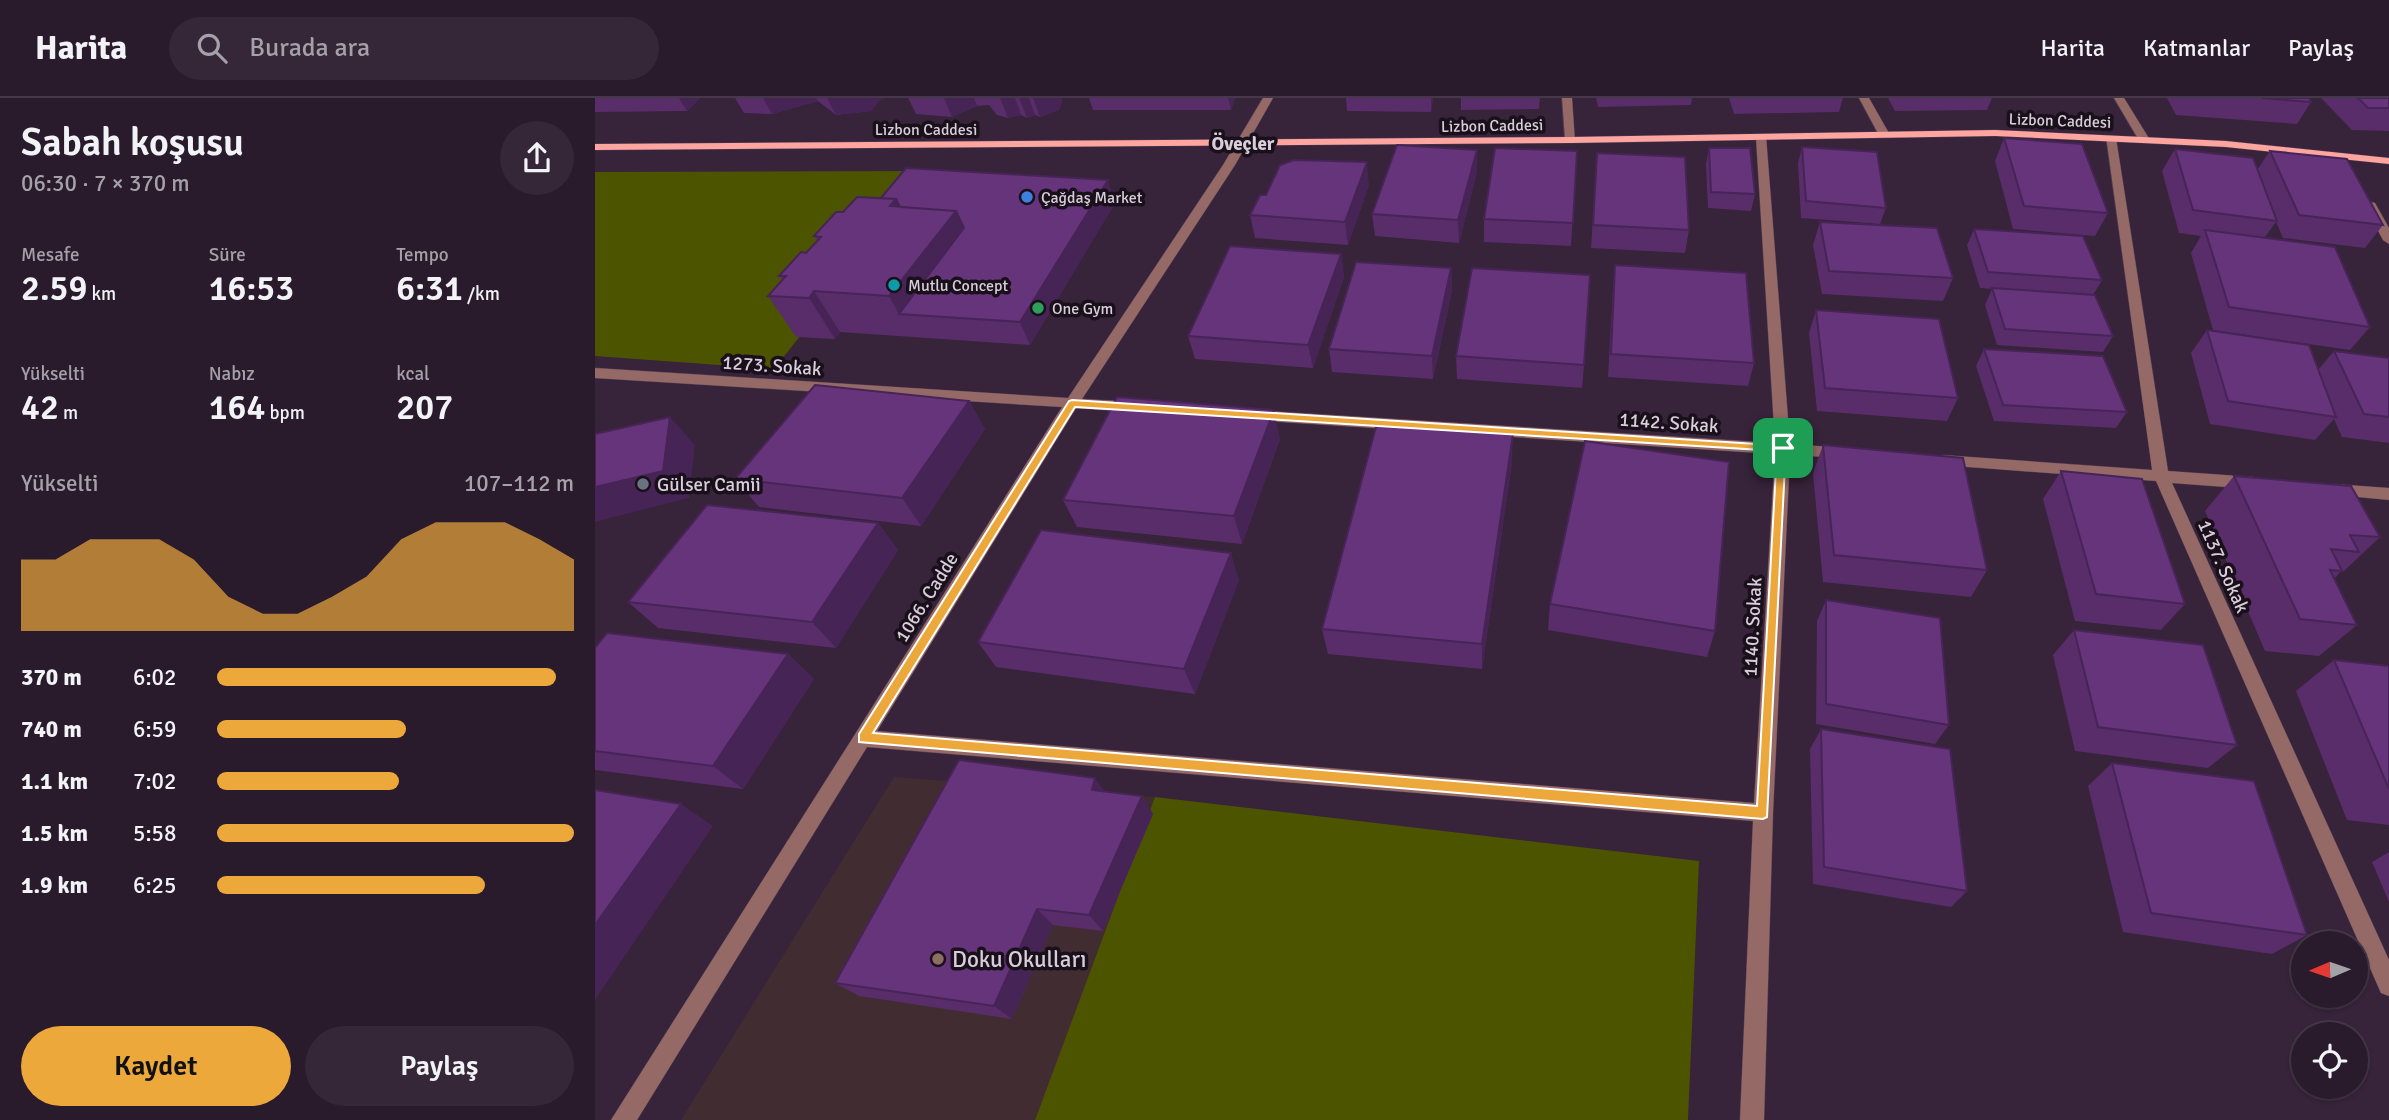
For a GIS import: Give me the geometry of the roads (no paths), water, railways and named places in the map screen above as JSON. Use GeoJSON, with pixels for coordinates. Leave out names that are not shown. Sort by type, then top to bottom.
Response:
{"type":"FeatureCollection","features":[{"type":"Feature","properties":{"kind":"main road","name":"Lizbon Caddesi"},"geometry":{"type":"LineString","coordinates":[[595,147],[1571,140],[1996,133],[2226,144],[2389,161]]}},
{"type":"Feature","properties":{"kind":"street","name":"1066. Cadde"},"geometry":{"type":"LineString","coordinates":[[622,1120],[1072,403],[1243,143],[1268,98]]}},
{"type":"Feature","properties":{"kind":"street"},"geometry":{"type":"LineString","coordinates":[[1567,98],[1571,140]]}},
{"type":"Feature","properties":{"kind":"street"},"geometry":{"type":"LineString","coordinates":[[1864,98],[1884,135]]}},
{"type":"Feature","properties":{"kind":"street"},"geometry":{"type":"LineString","coordinates":[[2119,98],[2144,140]]}},
{"type":"Feature","properties":{"kind":"street","name":"1140. Sokak"},"geometry":{"type":"LineString","coordinates":[[1752,1120],[1763,813],[1783,448],[1762,138]]}},
{"type":"Feature","properties":{"kind":"street","name":"1137. Sokak"},"geometry":{"type":"LineString","coordinates":[[2111,138],[2161,476],[2389,985]]}},
{"type":"Feature","properties":{"kind":"street"},"geometry":{"type":"LineString","coordinates":[[2344,156],[2350,168]]}},
{"type":"Feature","properties":{"kind":"street"},"geometry":{"type":"LineString","coordinates":[[2363,192],[2389,240]]}},
{"type":"Feature","properties":{"kind":"street","name":"1273. Sokak"},"geometry":{"type":"LineString","coordinates":[[596,374],[1072,403]]}},
{"type":"Feature","properties":{"kind":"street"},"geometry":{"type":"LineString","coordinates":[[1072,403],[1156,409]]}},
{"type":"Feature","properties":{"kind":"street","name":"1142. Sokak"},"geometry":{"type":"LineString","coordinates":[[1239,414],[1864,454]]}},
{"type":"Feature","properties":{"kind":"street"},"geometry":{"type":"LineString","coordinates":[[1931,459],[2268,484]]}},
{"type":"Feature","properties":{"kind":"street"},"geometry":{"type":"LineString","coordinates":[[2322,489],[2389,494]]}},
{"type":"Feature","properties":{"kind":"street"},"geometry":{"type":"LineString","coordinates":[[863,738],[1763,813]]}},
{"type":"Feature","properties":{"kind":"place","name":"Çağdaş Market"},"geometry":{"type":"Point","coordinates":[1027,197]}},
{"type":"Feature","properties":{"kind":"place","name":"Mutlu Concept"},"geometry":{"type":"Point","coordinates":[894,285]}},
{"type":"Feature","properties":{"kind":"place","name":"One Gym"},"geometry":{"type":"Point","coordinates":[1038,308]}},
{"type":"Feature","properties":{"kind":"place","name":"Gülser Camii"},"geometry":{"type":"Point","coordinates":[643,484]}},
{"type":"Feature","properties":{"kind":"place","name":"Doku Okulları"},"geometry":{"type":"Point","coordinates":[938,959]}},
{"type":"Feature","properties":{"kind":"district","name":"Öveçler"},"geometry":{"type":"Point","coordinates":[1243,143]}}]}
